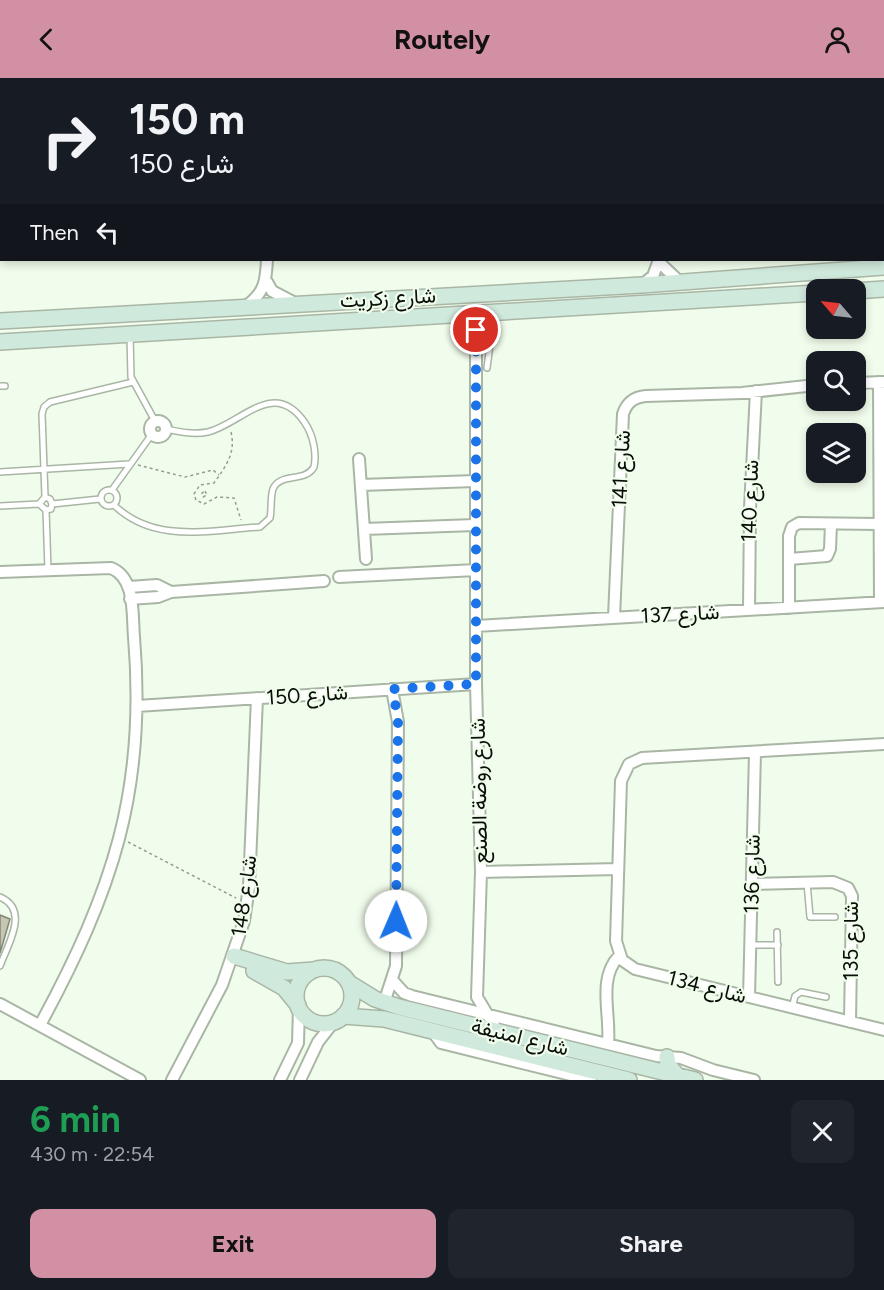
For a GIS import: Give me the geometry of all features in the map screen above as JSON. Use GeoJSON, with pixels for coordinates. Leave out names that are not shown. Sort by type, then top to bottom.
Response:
{"type":"FeatureCollection","features":[{"type":"Feature","properties":{"kind":"street"},"geometry":{"type":"LineString","coordinates":[[246,306],[255,299],[267,282],[267,261]]}},
{"type":"Feature","properties":{"kind":"street"},"geometry":{"type":"LineString","coordinates":[[642,285],[653,276],[660,261],[680,282]]}},
{"type":"Feature","properties":{"kind":"street","name":"شارع زكريت"},"geometry":{"type":"LineString","coordinates":[[0,321],[642,285],[884,267]]}},
{"type":"Feature","properties":{"kind":"street"},"geometry":{"type":"LineString","coordinates":[[267,282],[278,295],[295,303]]}},
{"type":"Feature","properties":{"kind":"street"},"geometry":{"type":"LineString","coordinates":[[866,290],[884,289]]}},
{"type":"Feature","properties":{"kind":"street","name":"شارع زكريت"},"geometry":{"type":"LineString","coordinates":[[0,342],[806,294]]}},
{"type":"Feature","properties":{"kind":"street","name":"شارع روضة الصنع"},"geometry":{"type":"LineString","coordinates":[[490,312],[476,330],[476,684],[481,872],[477,997],[484,1013],[499,1032]]}},
{"type":"Feature","properties":{"kind":"street"},"geometry":{"type":"LineString","coordinates":[[452,316],[466,325],[476,338]]}},
{"type":"Feature","properties":{"kind":"street"},"geometry":{"type":"LineString","coordinates":[[866,383],[882,382],[879,524],[882,602]]}},
{"type":"Feature","properties":{"kind":"street","name":"شارع 141"},"geometry":{"type":"LineString","coordinates":[[614,617],[625,409],[636,398],[646,396],[756,391],[806,386]]}},
{"type":"Feature","properties":{"kind":"street","name":"شارع 140"},"geometry":{"type":"LineString","coordinates":[[749,610],[750,508],[756,391]]}},
{"type":"Feature","properties":{"kind":"street"},"geometry":{"type":"LineString","coordinates":[[155,422],[164,423],[166,429],[161,437],[152,434],[150,427],[155,422]]}},
{"type":"Feature","properties":{"kind":"street"},"geometry":{"type":"LineString","coordinates":[[359,459],[366,559]]}},
{"type":"Feature","properties":{"kind":"street"},"geometry":{"type":"LineString","coordinates":[[361,485],[475,481]]}},
{"type":"Feature","properties":{"kind":"street"},"geometry":{"type":"LineString","coordinates":[[789,559],[827,556],[830,549],[831,524]]}},
{"type":"Feature","properties":{"kind":"street"},"geometry":{"type":"LineString","coordinates":[[789,608],[789,531],[795,525],[879,524]]}},
{"type":"Feature","properties":{"kind":"street"},"geometry":{"type":"LineString","coordinates":[[364,529],[476,525]]}},
{"type":"Feature","properties":{"kind":"street"},"geometry":{"type":"LineString","coordinates":[[0,572],[111,568],[124,577],[129,587],[137,706],[133,772],[120,838],[89,929],[40,1025]]}},
{"type":"Feature","properties":{"kind":"street"},"geometry":{"type":"LineString","coordinates":[[339,577],[476,570]]}},
{"type":"Feature","properties":{"kind":"street"},"geometry":{"type":"LineString","coordinates":[[130,599],[154,598],[171,592],[324,581]]}},
{"type":"Feature","properties":{"kind":"street"},"geometry":{"type":"LineString","coordinates":[[129,587],[157,585],[171,592]]}},
{"type":"Feature","properties":{"kind":"street","name":"شارع 137"},"geometry":{"type":"LineString","coordinates":[[476,626],[882,602]]}},
{"type":"Feature","properties":{"kind":"street","name":"شارع 150"},"geometry":{"type":"LineString","coordinates":[[137,706],[476,684]]}},
{"type":"Feature","properties":{"kind":"street"},"geometry":{"type":"LineString","coordinates":[[384,1003],[396,966],[398,722],[393,689]]}},
{"type":"Feature","properties":{"kind":"street","name":"شارع 148"},"geometry":{"type":"LineString","coordinates":[[172,1080],[233,960],[247,904],[256,698]]}},
{"type":"Feature","properties":{"kind":"street"},"geometry":{"type":"LineString","coordinates":[[608,1044],[607,976],[611,965],[619,956],[616,940],[621,781],[629,764],[642,758],[884,744]]}},
{"type":"Feature","properties":{"kind":"street","name":"شارع 136"},"geometry":{"type":"LineString","coordinates":[[749,997],[754,752]]}},
{"type":"Feature","properties":{"kind":"street"},"geometry":{"type":"LineString","coordinates":[[481,872],[618,869]]}},
{"type":"Feature","properties":{"kind":"street","name":"شارع 135"},"geometry":{"type":"LineString","coordinates":[[752,884],[842,883],[850,891],[850,1022]]}},
{"type":"Feature","properties":{"kind":"street","name":"شارع 134"},"geometry":{"type":"LineString","coordinates":[[619,956],[634,969],[884,1030]]}},
{"type":"Feature","properties":{"kind":"street"},"geometry":{"type":"LineString","coordinates":[[233,960],[287,972],[334,970],[348,983],[351,1000],[318,1042],[300,1080]]}},
{"type":"Feature","properties":{"kind":"street"},"geometry":{"type":"LineString","coordinates":[[233,960],[277,983],[304,1016],[314,1022],[338,1019]]}},
{"type":"Feature","properties":{"kind":"street"},"geometry":{"type":"LineString","coordinates":[[280,1080],[298,1043],[296,993],[300,982],[314,970]]}},
{"type":"Feature","properties":{"kind":"street"},"geometry":{"type":"LineString","coordinates":[[393,981],[408,995],[608,1044],[681,1058],[713,1070],[753,1080]]}},
{"type":"Feature","properties":{"kind":"street","name":"شارع امنيفة"},"geometry":{"type":"LineString","coordinates":[[348,983],[363,994],[384,1003],[423,1014],[695,1080]]}},
{"type":"Feature","properties":{"kind":"street"},"geometry":{"type":"LineString","coordinates":[[423,1014],[445,1005],[463,1004],[478,992]]}},
{"type":"Feature","properties":{"kind":"street"},"geometry":{"type":"LineString","coordinates":[[0,1004],[140,1080]]}},
{"type":"Feature","properties":{"kind":"street","name":"شارع امنيفة"},"geometry":{"type":"LineString","coordinates":[[338,1019],[384,1019],[629,1080]]}},
{"type":"Feature","properties":{"kind":"street"},"geometry":{"type":"LineString","coordinates":[[433,1032],[441,1043],[591,1080]]}},
{"type":"Feature","properties":{"kind":"street"},"geometry":{"type":"LineString","coordinates":[[667,1057],[668,1065],[678,1076]]}},
{"type":"Feature","properties":{"kind":"lane"},"geometry":{"type":"LineString","coordinates":[[487,368],[490,312]]}},
{"type":"Feature","properties":{"kind":"lane"},"geometry":{"type":"LineString","coordinates":[[130,334],[133,382],[155,422]]}},
{"type":"Feature","properties":{"kind":"lane"},"geometry":{"type":"LineString","coordinates":[[0,506],[39,504],[45,497],[42,414],[44,406],[50,402],[133,382]]}},
{"type":"Feature","properties":{"kind":"lane"},"geometry":{"type":"LineString","coordinates":[[100,499],[104,505],[114,505],[135,521],[160,530],[260,527],[268,522],[274,487],[281,480],[309,474],[314,467],[312,437],[306,424],[296,412],[280,405],[255,407],[229,422],[201,433],[166,429]]}},
{"type":"Feature","properties":{"kind":"lane"},"geometry":{"type":"LineString","coordinates":[[112,490],[152,434]]}},
{"type":"Feature","properties":{"kind":"lane"},"geometry":{"type":"LineString","coordinates":[[0,472],[129,464]]}},
{"type":"Feature","properties":{"kind":"lane"},"geometry":{"type":"LineString","coordinates":[[100,499],[105,490],[112,490]]}},
{"type":"Feature","properties":{"kind":"lane"},"geometry":{"type":"LineString","coordinates":[[112,490],[116,495],[114,505]]}},
{"type":"Feature","properties":{"kind":"lane"},"geometry":{"type":"LineString","coordinates":[[45,497],[50,499],[52,504],[51,509],[45,510]]}},
{"type":"Feature","properties":{"kind":"lane"},"geometry":{"type":"LineString","coordinates":[[52,504],[100,499]]}},
{"type":"Feature","properties":{"kind":"lane"},"geometry":{"type":"LineString","coordinates":[[39,504],[45,510],[48,570]]}},
{"type":"Feature","properties":{"kind":"lane"},"geometry":{"type":"LineString","coordinates":[[807,883],[810,917],[835,917]]}},
{"type":"Feature","properties":{"kind":"lane"},"geometry":{"type":"LineString","coordinates":[[0,897],[13,906],[16,917],[0,966]]}},
{"type":"Feature","properties":{"kind":"lane"},"geometry":{"type":"LineString","coordinates":[[777,932],[778,982]]}},
{"type":"Feature","properties":{"kind":"lane"},"geometry":{"type":"LineString","coordinates":[[750,945],[778,945]]}},
{"type":"Feature","properties":{"kind":"lane"},"geometry":{"type":"LineString","coordinates":[[792,1008],[795,996],[801,992],[826,998]]}},
{"type":"Feature","properties":{"kind":"path"},"geometry":{"type":"LineString","coordinates":[[201,503],[195,497],[195,490],[200,485],[214,483],[233,451],[229,422]]}},
{"type":"Feature","properties":{"kind":"path"},"geometry":{"type":"LineString","coordinates":[[129,464],[160,469],[179,476],[213,470],[219,476]]}},
{"type":"Feature","properties":{"kind":"path"},"geometry":{"type":"LineString","coordinates":[[201,503],[205,497],[201,494],[208,485]]}},
{"type":"Feature","properties":{"kind":"path"},"geometry":{"type":"LineString","coordinates":[[201,503],[217,497],[234,498],[242,528]]}},
{"type":"Feature","properties":{"kind":"path"},"geometry":{"type":"LineString","coordinates":[[120,838],[247,904]]}},
{"type":"Feature","properties":{"kind":"building"},"geometry":{"type":"Polygon","coordinates":[[[0,915],[10,919],[0,953],[0,915]]]}},
{"type":"Feature","properties":{"kind":"route"},"geometry":{"type":"LineString","coordinates":[[396,921],[398,722],[393,689],[476,684],[476,330]]}}]}
